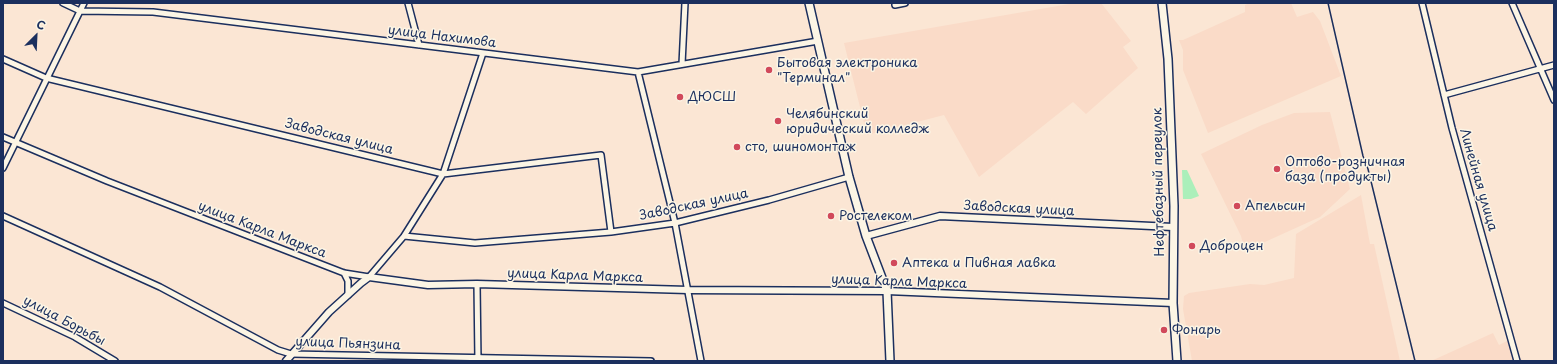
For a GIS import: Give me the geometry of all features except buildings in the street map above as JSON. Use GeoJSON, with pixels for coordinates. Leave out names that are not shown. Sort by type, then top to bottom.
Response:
{"type":"FeatureCollection","features":[{"type":"Feature","properties":{"kind":"main road"},"geometry":{"type":"LineString","coordinates":[[809,3],[849,177],[866,236],[887,291],[890,361]]}},
{"type":"Feature","properties":{"kind":"main road","name":"Нефтебазный переулок"},"geometry":{"type":"LineString","coordinates":[[1162,3],[1168,59],[1174,227],[1173,303],[1177,361]]}},
{"type":"Feature","properties":{"kind":"street","name":"улица Нахимова"},"geometry":{"type":"LineString","coordinates":[[63,3],[80,11],[153,12],[638,72],[818,41]]}},
{"type":"Feature","properties":{"kind":"street"},"geometry":{"type":"LineString","coordinates":[[3,168],[84,3]]}},
{"type":"Feature","properties":{"kind":"street"},"geometry":{"type":"LineString","coordinates":[[408,3],[418,45]]}},
{"type":"Feature","properties":{"kind":"street"},"geometry":{"type":"LineString","coordinates":[[682,64],[685,3]]}},
{"type":"Feature","properties":{"kind":"street"},"geometry":{"type":"LineString","coordinates":[[894,5],[905,3]]}},
{"type":"Feature","properties":{"kind":"street","name":"Линейная улица"},"geometry":{"type":"LineString","coordinates":[[1422,3],[1444,94],[1517,361]]}},
{"type":"Feature","properties":{"kind":"street"},"geometry":{"type":"LineString","coordinates":[[1512,3],[1554,100]]}},
{"type":"Feature","properties":{"kind":"street"},"geometry":{"type":"LineString","coordinates":[[286,361],[348,295],[370,277],[404,236],[443,174],[483,53]]}},
{"type":"Feature","properties":{"kind":"street","name":"Заводская улица"},"geometry":{"type":"LineString","coordinates":[[3,59],[46,78],[443,174],[601,155],[612,232]]}},
{"type":"Feature","properties":{"kind":"street"},"geometry":{"type":"LineString","coordinates":[[1444,94],[1554,65]]}},
{"type":"Feature","properties":{"kind":"street"},"geometry":{"type":"LineString","coordinates":[[638,72],[675,223],[701,361]]}},
{"type":"Feature","properties":{"kind":"street","name":"улица Карла Маркса"},"geometry":{"type":"LineString","coordinates":[[3,137],[107,181],[344,274],[428,284],[688,290],[887,291],[1173,303]]}},
{"type":"Feature","properties":{"kind":"street","name":"Заводская улица"},"geometry":{"type":"LineString","coordinates":[[404,236],[475,243],[612,232],[675,223],[792,194],[849,177]]}},
{"type":"Feature","properties":{"kind":"street","name":"улица Пьянзина"},"geometry":{"type":"LineString","coordinates":[[3,216],[160,287],[278,350],[291,354],[478,360],[651,361]]}},
{"type":"Feature","properties":{"kind":"street","name":"Заводская улица"},"geometry":{"type":"LineString","coordinates":[[866,236],[940,216],[1174,227]]}},
{"type":"Feature","properties":{"kind":"street"},"geometry":{"type":"LineString","coordinates":[[344,274],[348,281],[348,295]]}},
{"type":"Feature","properties":{"kind":"street"},"geometry":{"type":"LineString","coordinates":[[477,284],[478,360]]}},
{"type":"Feature","properties":{"kind":"street","name":"улица Борьбы"},"geometry":{"type":"LineString","coordinates":[[3,302],[76,337],[115,361]]}},
{"type":"Feature","properties":{"kind":"shaded area"},"geometry":{"type":"Polygon","coordinates":[[[1075,3],[1101,3],[1131,41],[1123,47],[1138,68],[1086,114],[1073,102],[979,177],[944,115],[867,135],[844,43],[1075,3]]]}},
{"type":"Feature","properties":{"kind":"shaded area"},"geometry":{"type":"Polygon","coordinates":[[[1249,3],[1291,3],[1297,17],[1313,12],[1320,21],[1341,76],[1208,133],[1183,70],[1183,50],[1179,40],[1183,40],[1245,12],[1245,5],[1249,3]]]}},
{"type":"Feature","properties":{"kind":"shaded area","name":"Оптово-розничная база (продукты)"},"geometry":{"type":"Polygon","coordinates":[[[1330,112],[1350,189],[1320,217],[1245,251],[1241,236],[1201,154],[1262,125],[1294,113],[1330,112]]]}},
{"type":"Feature","properties":{"kind":"shaded area"},"geometry":{"type":"Polygon","coordinates":[[[1361,195],[1370,244],[1374,244],[1400,361],[1192,361],[1183,309],[1184,296],[1189,293],[1250,284],[1264,285],[1294,278],[1296,234],[1361,195]]]}},
{"type":"Feature","properties":{"kind":"shaded area"},"geometry":{"type":"Polygon","coordinates":[[[1493,333],[1499,345],[1511,339],[1514,350],[1523,361],[1431,361],[1493,333]]]}},
{"type":"Feature","properties":{"kind":"green space"},"geometry":{"type":"Polygon","coordinates":[[[1182,170],[1187,170],[1199,196],[1191,199],[1183,199],[1182,170]]]}},
{"type":"Feature","properties":{"kind":"railway"},"geometry":{"type":"LineString","coordinates":[[1328,3],[1363,156],[1368,169],[1415,361]]}},
{"type":"Feature","properties":{"kind":"place","name":"Бытовая электроника \"Терминал\""},"geometry":{"type":"Point","coordinates":[769,70]}},
{"type":"Feature","properties":{"kind":"place","name":"ДЮСШ"},"geometry":{"type":"Point","coordinates":[680,97]}},
{"type":"Feature","properties":{"kind":"place","name":"Челябинский юридический колледж"},"geometry":{"type":"Point","coordinates":[778,121]}},
{"type":"Feature","properties":{"kind":"place","name":"сто, шиномонтаж"},"geometry":{"type":"Point","coordinates":[737,147]}},
{"type":"Feature","properties":{"kind":"place","name":"Оптово-розничная база (продукты)"},"geometry":{"type":"Point","coordinates":[1277,169]}},
{"type":"Feature","properties":{"kind":"place","name":"Апельсин"},"geometry":{"type":"Point","coordinates":[1237,206]}},
{"type":"Feature","properties":{"kind":"place","name":"Ростелеком"},"geometry":{"type":"Point","coordinates":[831,216]}},
{"type":"Feature","properties":{"kind":"place","name":"Доброцен"},"geometry":{"type":"Point","coordinates":[1192,246]}},
{"type":"Feature","properties":{"kind":"place","name":"Аптека и Пивная лавка"},"geometry":{"type":"Point","coordinates":[894,263]}},
{"type":"Feature","properties":{"kind":"place","name":"Фонарь"},"geometry":{"type":"Point","coordinates":[1164,330]}}]}
